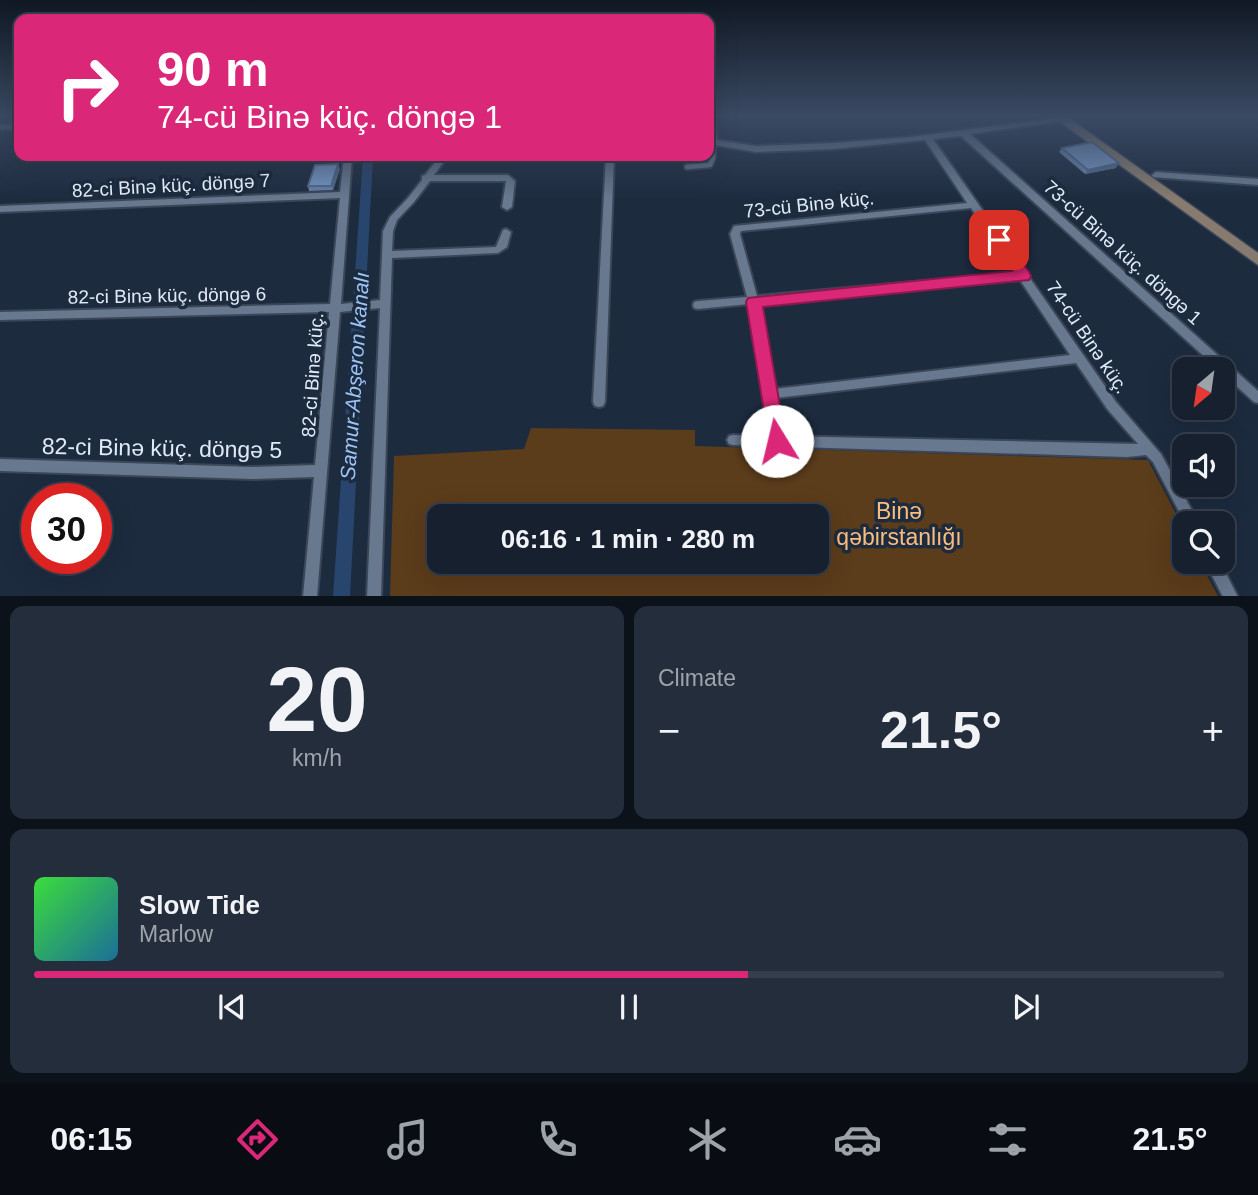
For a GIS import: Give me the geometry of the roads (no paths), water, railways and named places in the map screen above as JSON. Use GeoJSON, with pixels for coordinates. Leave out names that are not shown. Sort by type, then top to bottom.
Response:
{"type":"FeatureCollection","features":[{"type":"Feature","properties":{"kind":"main road"},"geometry":{"type":"LineString","coordinates":[[1100,144],[1258,260]]}},
{"type":"Feature","properties":{"kind":"main road"},"geometry":{"type":"LineString","coordinates":[[1107,144],[1156,175],[1258,248]]}},
{"type":"Feature","properties":{"kind":"street"},"geometry":{"type":"LineString","coordinates":[[718,144],[759,149],[832,144]]}},
{"type":"Feature","properties":{"kind":"street","name":"74-cü Binə küç."},"geometry":{"type":"LineString","coordinates":[[932,144],[1120,417],[1150,449],[1185,511]]}},
{"type":"Feature","properties":{"kind":"street","name":"73-cü Binə küç. döngə 1"},"geometry":{"type":"LineString","coordinates":[[975,144],[1258,398]]}},
{"type":"Feature","properties":{"kind":"street","name":"82-ci Binə küç."},"geometry":{"type":"LineString","coordinates":[[310,596],[347,161]]}},
{"type":"Feature","properties":{"kind":"street"},"geometry":{"type":"LineString","coordinates":[[374,596],[383,304],[389,224],[440,161]]}},
{"type":"Feature","properties":{"kind":"street"},"geometry":{"type":"LineString","coordinates":[[599,402],[610,161]]}},
{"type":"Feature","properties":{"kind":"street"},"geometry":{"type":"LineString","coordinates":[[1156,175],[1258,181]]}},
{"type":"Feature","properties":{"kind":"street"},"geometry":{"type":"LineString","coordinates":[[425,178],[508,178],[510,181],[507,207]]}},
{"type":"Feature","properties":{"kind":"street","name":"82-ci Binə küç. döngə 7"},"geometry":{"type":"LineString","coordinates":[[0,209],[344,195]]}},
{"type":"Feature","properties":{"kind":"street","name":"73-cü Binə küç."},"geometry":{"type":"LineString","coordinates":[[777,441],[754,302],[735,234],[737,228],[975,205]]}},
{"type":"Feature","properties":{"kind":"street"},"geometry":{"type":"LineString","coordinates":[[386,255],[498,250],[502,247],[506,232]]}},
{"type":"Feature","properties":{"kind":"street"},"geometry":{"type":"LineString","coordinates":[[698,305],[1023,276]]}},
{"type":"Feature","properties":{"kind":"street","name":"82-ci Binə küç. döngə 6"},"geometry":{"type":"LineString","coordinates":[[0,316],[335,308],[383,304]]}},
{"type":"Feature","properties":{"kind":"street"},"geometry":{"type":"LineString","coordinates":[[770,394],[1080,358]]}},
{"type":"Feature","properties":{"kind":"street"},"geometry":{"type":"LineString","coordinates":[[733,440],[1127,451],[1150,449]]}},
{"type":"Feature","properties":{"kind":"street","name":"82-ci Binə küç. döngə 5"},"geometry":{"type":"LineString","coordinates":[[0,465],[253,473],[322,471]]}},
{"type":"Feature","properties":{"kind":"street"},"geometry":{"type":"LineString","coordinates":[[1219,574],[1230,596]]}},
{"type":"Feature","properties":{"kind":"lane"},"geometry":{"type":"LineString","coordinates":[[687,167],[707,168],[714,161]]}},
{"type":"Feature","properties":{"kind":"waterway","name":"Samur-Abşeron kanalı"},"geometry":{"type":"LineString","coordinates":[[341,596],[368,161]]}},
{"type":"Feature","properties":{"kind":"park label","name":"Binə qəbirstanlığı"},"geometry":{"type":"Point","coordinates":[899,524]}}]}
